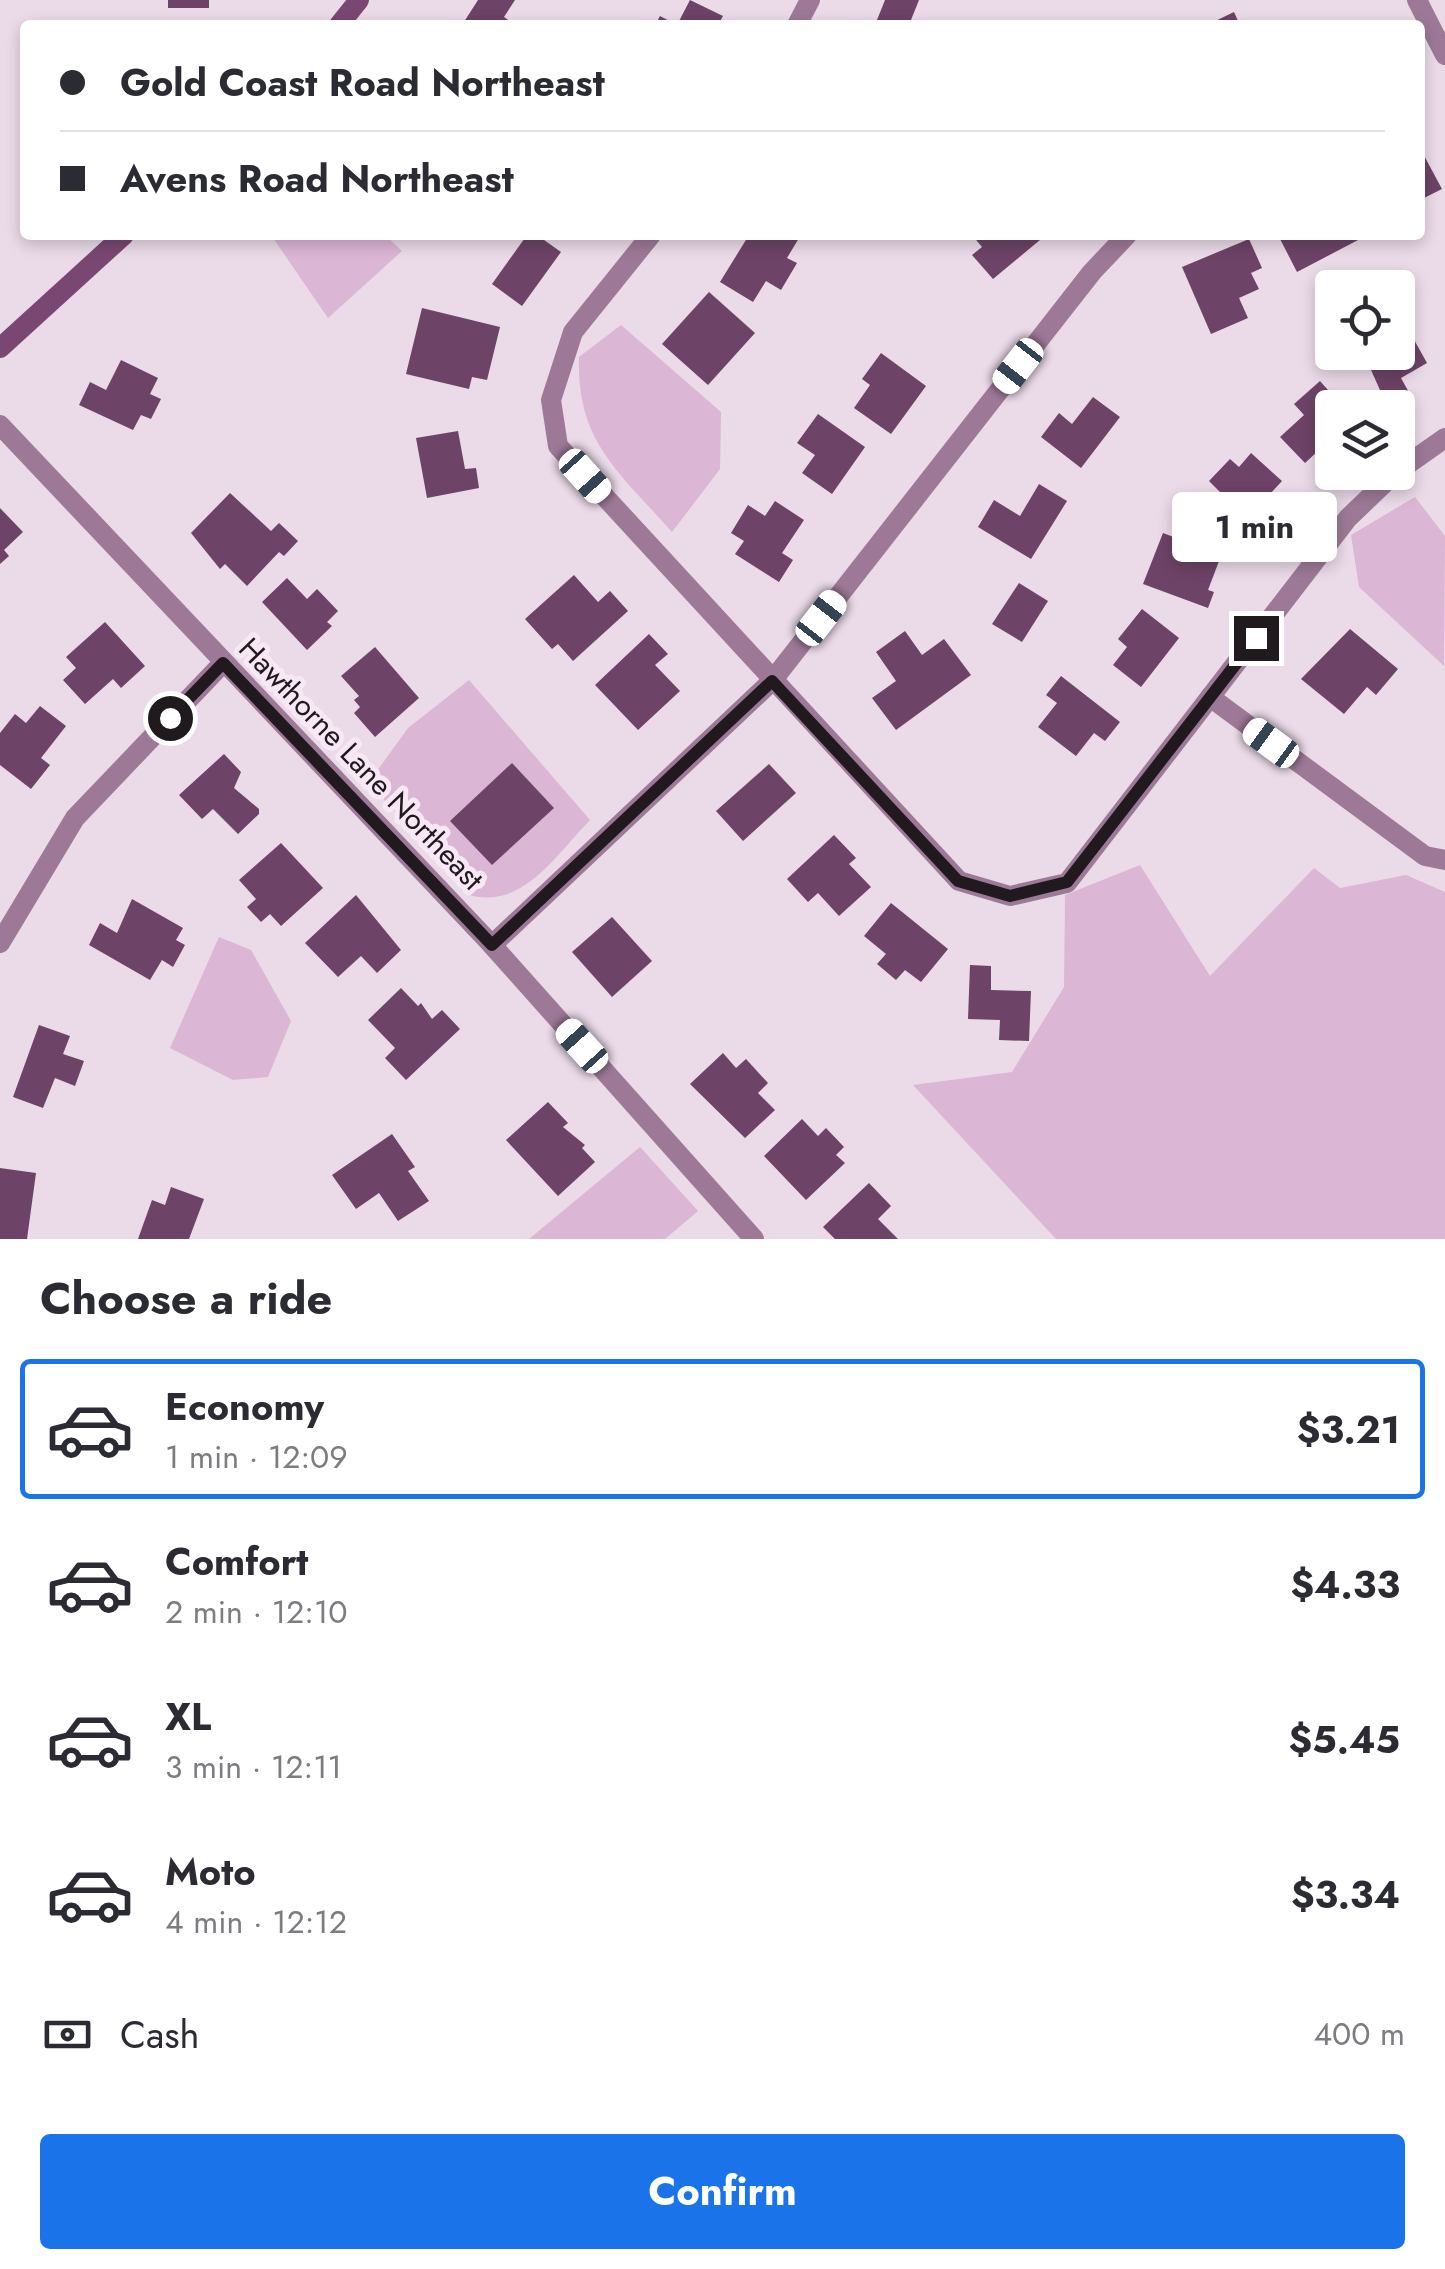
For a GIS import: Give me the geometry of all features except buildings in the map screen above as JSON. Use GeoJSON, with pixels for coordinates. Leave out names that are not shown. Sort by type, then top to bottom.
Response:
{"type":"FeatureCollection","features":[{"type":"Feature","properties":{"kind":"street"},"geometry":{"type":"LineString","coordinates":[[344,20],[359,0]]}},
{"type":"Feature","properties":{"kind":"street"},"geometry":{"type":"LineString","coordinates":[[1426,33],[1445,55]]}},
{"type":"Feature","properties":{"kind":"street"},"geometry":{"type":"LineString","coordinates":[[0,348],[119,240]]}},
{"type":"Feature","properties":{"kind":"street"},"geometry":{"type":"LineString","coordinates":[[647,240],[573,332],[551,400],[558,446],[958,881],[1010,896],[1067,882],[1348,518],[1378,490]]}},
{"type":"Feature","properties":{"kind":"street"},"geometry":{"type":"LineString","coordinates":[[492,945],[772,681],[1092,272],[1122,240]]}},
{"type":"Feature","properties":{"kind":"street","name":"Hawthorne Lane Northeast"},"geometry":{"type":"LineString","coordinates":[[0,425],[492,945],[754,1239]]}},
{"type":"Feature","properties":{"kind":"street"},"geometry":{"type":"LineString","coordinates":[[1415,459],[1445,438]]}},
{"type":"Feature","properties":{"kind":"street"},"geometry":{"type":"LineString","coordinates":[[0,943],[75,818],[223,663]]}},
{"type":"Feature","properties":{"kind":"street"},"geometry":{"type":"LineString","coordinates":[[1210,698],[1425,856],[1445,860]]}},
{"type":"Feature","properties":{"kind":"shaded area"},"geometry":{"type":"Polygon","coordinates":[[[274,240],[390,240],[402,251],[328,318],[274,240]]]}},
{"type":"Feature","properties":{"kind":"shaded area"},"geometry":{"type":"Polygon","coordinates":[[[621,325],[721,412],[720,469],[672,532],[605,454],[585,412],[579,357],[621,325]]]}},
{"type":"Feature","properties":{"kind":"shaded area"},"geometry":{"type":"Polygon","coordinates":[[[1415,497],[1445,536],[1444,666],[1359,587],[1351,535],[1415,497]]]}},
{"type":"Feature","properties":{"kind":"shaded area"},"geometry":{"type":"Polygon","coordinates":[[[469,680],[590,820],[536,877],[504,895],[466,894],[369,782],[408,728],[469,680]]]}},
{"type":"Feature","properties":{"kind":"shaded area"},"geometry":{"type":"Polygon","coordinates":[[[1140,865],[1210,976],[1314,868],[1340,888],[1406,875],[1445,892],[1445,1239],[1056,1239],[913,1085],[1012,1072],[1064,987],[1065,895],[1140,865]]]}},
{"type":"Feature","properties":{"kind":"shaded area"},"geometry":{"type":"Polygon","coordinates":[[[219,937],[251,950],[291,1021],[268,1077],[233,1080],[170,1048],[219,937]]]}},
{"type":"Feature","properties":{"kind":"shaded area"},"geometry":{"type":"Polygon","coordinates":[[[640,1147],[698,1211],[665,1239],[529,1239],[640,1147]]]}},
{"type":"Feature","properties":{"kind":"route"},"geometry":{"type":"LineString","coordinates":[[170,718],[223,663],[492,945],[772,681],[958,881],[1010,896],[1067,882],[1256,638]]}}]}
